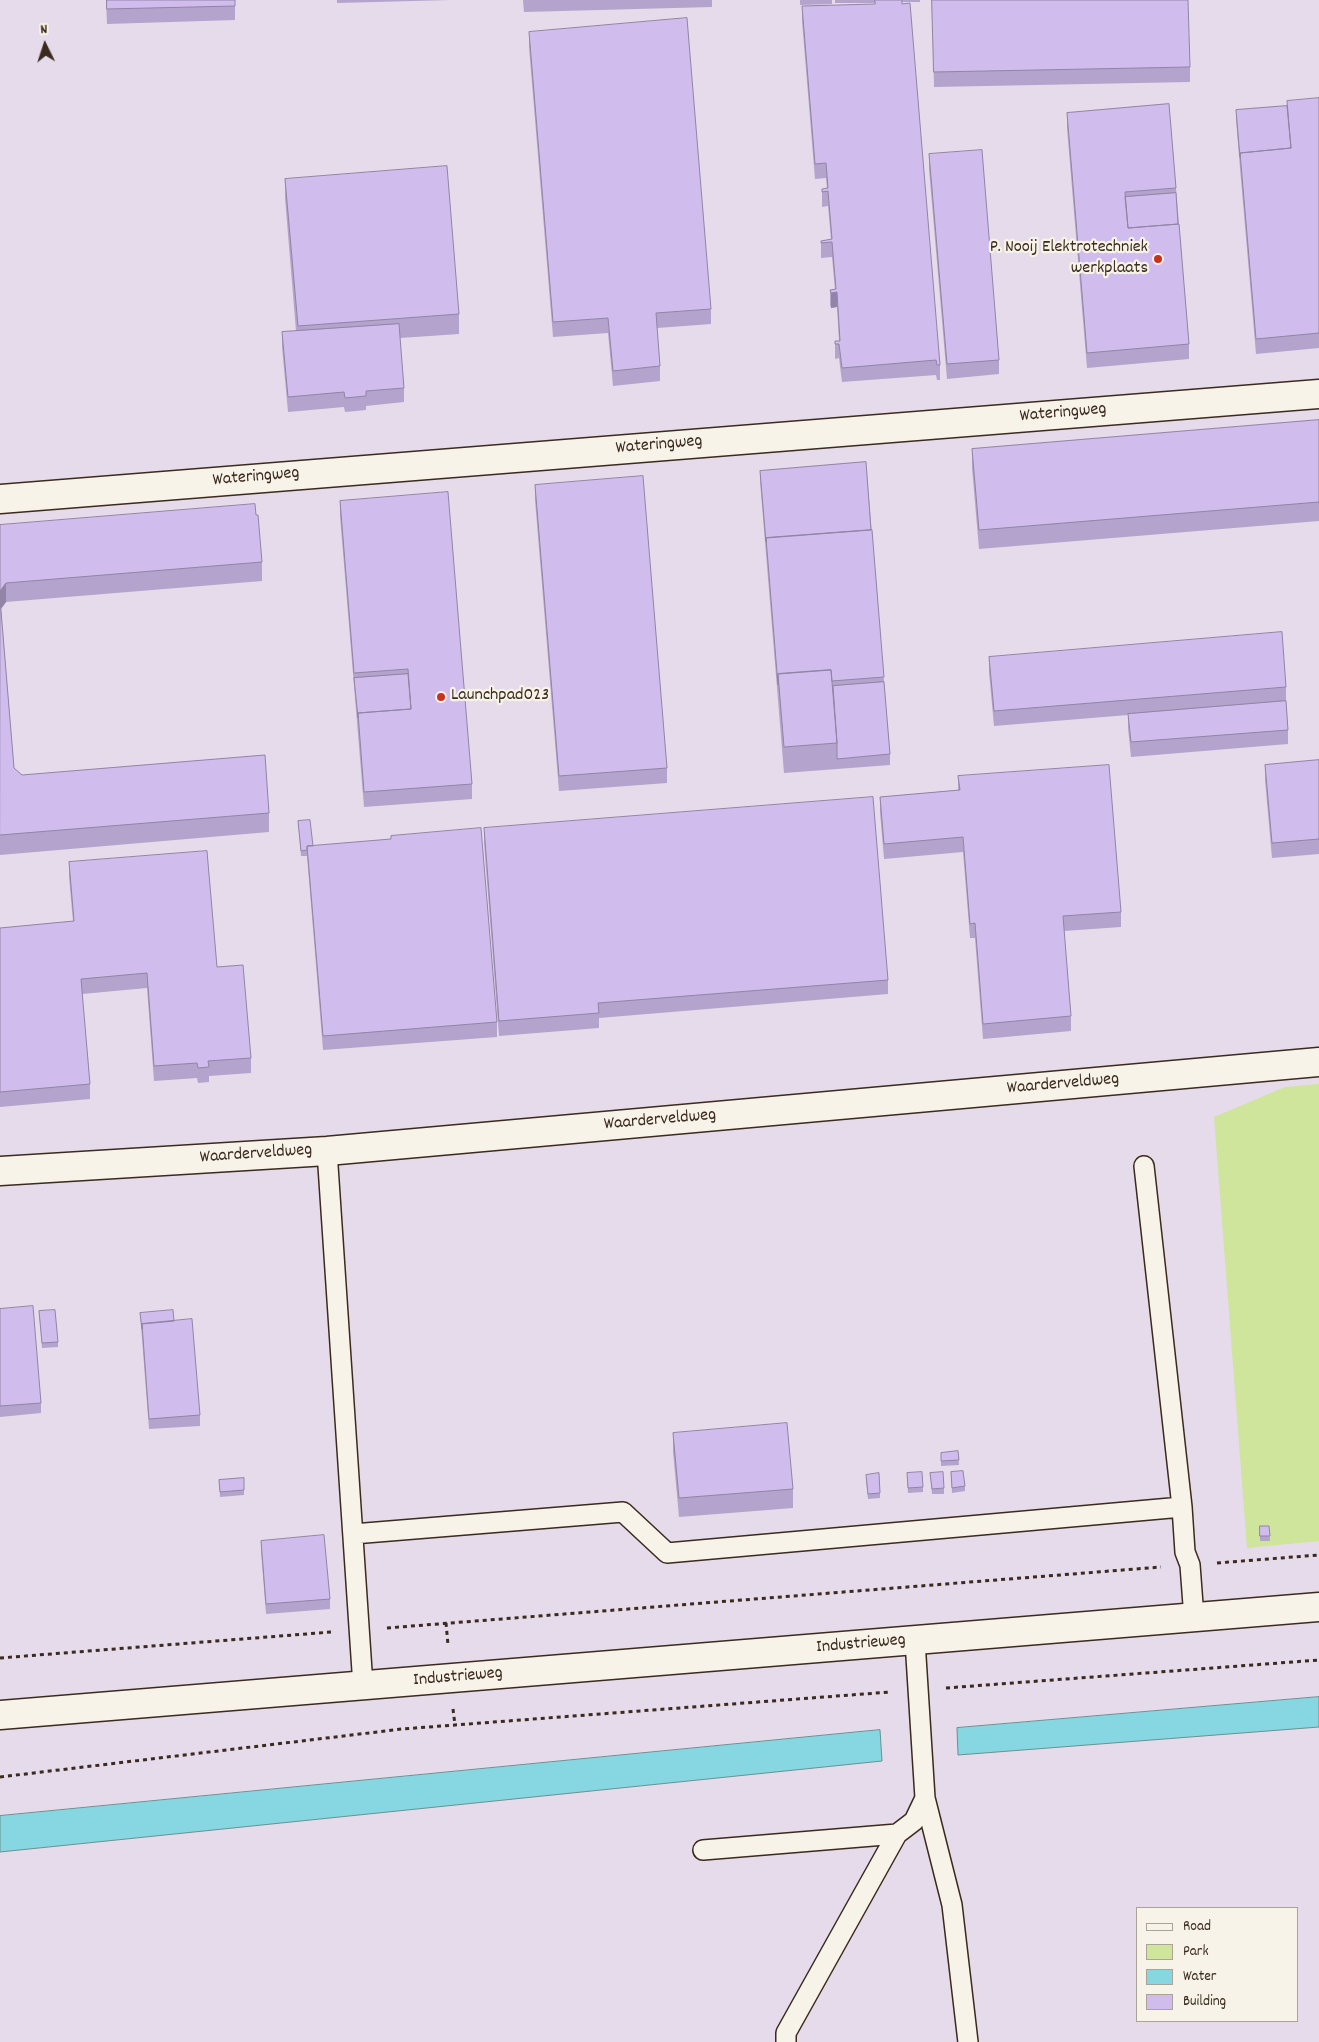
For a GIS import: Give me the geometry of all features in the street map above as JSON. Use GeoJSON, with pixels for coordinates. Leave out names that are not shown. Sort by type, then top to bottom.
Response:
{"type":"FeatureCollection","features":[{"type":"Feature","properties":{"kind":"street","name":"Wateringweg"},"geometry":{"type":"LineString","coordinates":[[0,499],[1319,394]]}},
{"type":"Feature","properties":{"kind":"street","name":"Waarderveldweg"},"geometry":{"type":"LineString","coordinates":[[0,1172],[327,1150],[1319,1062]]}},
{"type":"Feature","properties":{"kind":"street","name":"Industrieweg"},"geometry":{"type":"LineString","coordinates":[[0,1715],[1319,1608]]}},
{"type":"Feature","properties":{"kind":"lane"},"geometry":{"type":"LineString","coordinates":[[327,1150],[363,1686]]}},
{"type":"Feature","properties":{"kind":"lane"},"geometry":{"type":"LineString","coordinates":[[1144,1166],[1182,1507],[1185,1552],[1190,1565],[1194,1618]]}},
{"type":"Feature","properties":{"kind":"lane"},"geometry":{"type":"LineString","coordinates":[[353,1534],[623,1512],[667,1553],[1182,1507]]}},
{"type":"Feature","properties":{"kind":"lane","name":"Industrieweg"},"geometry":{"type":"LineString","coordinates":[[915,1641],[925,1798],[952,1905],[968,2042]]}},
{"type":"Feature","properties":{"kind":"lane","name":"Industrieweg"},"geometry":{"type":"LineString","coordinates":[[786,2042],[786,2033],[897,1834],[914,1822],[925,1798]]}},
{"type":"Feature","properties":{"kind":"lane"},"geometry":{"type":"LineString","coordinates":[[702,1850],[897,1834]]}},
{"type":"Feature","properties":{"kind":"path"},"geometry":{"type":"LineString","coordinates":[[0,1658],[1319,1555]]}},
{"type":"Feature","properties":{"kind":"path"},"geometry":{"type":"LineString","coordinates":[[0,1777],[402,1729],[1319,1660]]}},
{"type":"Feature","properties":{"kind":"shaded area"},"geometry":{"type":"Polygon","coordinates":[[[0,0],[1319,0],[1319,2042],[0,2042],[0,0]]]}},
{"type":"Feature","properties":{"kind":"green space"},"geometry":{"type":"Polygon","coordinates":[[[1319,1084],[1319,1541],[1247,1548],[1214,1117],[1285,1087],[1319,1084]]]}},
{"type":"Feature","properties":{"kind":"water"},"geometry":{"type":"Polygon","coordinates":[[[1319,1697],[1319,1727],[958,1755],[957,1728],[1319,1697]]]}},
{"type":"Feature","properties":{"kind":"water"},"geometry":{"type":"Polygon","coordinates":[[[880,1730],[882,1761],[0,1852],[0,1816],[880,1730]]]}},
{"type":"Feature","properties":{"kind":"building"},"geometry":{"type":"Polygon","coordinates":[[[107,0],[235,0],[235,6],[107,9],[107,0]]]}},
{"type":"Feature","properties":{"kind":"building"},"geometry":{"type":"Polygon","coordinates":[[[875,0],[902,0],[902,4],[910,3],[940,365],[937,365],[936,360],[842,368],[839,344],[835,344],[835,341],[840,341],[837,292],[831,293],[830,290],[836,289],[832,242],[821,243],[821,241],[832,239],[828,191],[822,192],[822,189],[828,188],[826,163],[815,164],[802,6],[875,4],[875,0]]]}},
{"type":"Feature","properties":{"kind":"building"},"geometry":{"type":"Polygon","coordinates":[[[932,0],[1188,0],[1190,67],[934,72],[932,0]]]}},
{"type":"Feature","properties":{"kind":"building"},"geometry":{"type":"Polygon","coordinates":[[[687,18],[711,309],[656,313],[660,366],[613,371],[608,318],[553,322],[529,32],[687,18]]]}},
{"type":"Feature","properties":{"kind":"building"},"geometry":{"type":"Polygon","coordinates":[[[1319,98],[1319,333],[1256,339],[1240,153],[1291,148],[1287,101],[1319,98]]]}},
{"type":"Feature","properties":{"kind":"building"},"geometry":{"type":"Polygon","coordinates":[[[1169,104],[1176,188],[1125,192],[1128,228],[1179,224],[1189,344],[1087,353],[1067,113],[1169,104]]]}},
{"type":"Feature","properties":{"kind":"building"},"geometry":{"type":"Polygon","coordinates":[[[1287,106],[1291,148],[1240,153],[1240,157],[1236,110],[1287,106]]]}},
{"type":"Feature","properties":{"kind":"building"},"geometry":{"type":"Polygon","coordinates":[[[982,150],[999,360],[947,364],[929,154],[982,150]]]}},
{"type":"Feature","properties":{"kind":"building"},"geometry":{"type":"Polygon","coordinates":[[[447,166],[459,314],[298,326],[285,179],[447,166]]]}},
{"type":"Feature","properties":{"kind":"building"},"geometry":{"type":"Polygon","coordinates":[[[1176,193],[1178,224],[1128,228],[1125,197],[1176,193]]]}},
{"type":"Feature","properties":{"kind":"building"},"geometry":{"type":"Polygon","coordinates":[[[399,324],[404,388],[366,391],[366,396],[345,398],[344,392],[288,397],[282,332],[399,324]]]}},
{"type":"Feature","properties":{"kind":"building"},"geometry":{"type":"Polygon","coordinates":[[[1319,420],[1319,502],[979,530],[972,449],[1319,420]]]}},
{"type":"Feature","properties":{"kind":"building"},"geometry":{"type":"Polygon","coordinates":[[[866,462],[871,530],[766,538],[766,542],[760,471],[866,462]]]}},
{"type":"Feature","properties":{"kind":"building"},"geometry":{"type":"Polygon","coordinates":[[[643,476],[667,768],[559,776],[535,485],[643,476]]]}},
{"type":"Feature","properties":{"kind":"building"},"geometry":{"type":"Polygon","coordinates":[[[448,492],[472,784],[364,792],[358,713],[411,709],[408,669],[354,673],[340,501],[448,492]]]}},
{"type":"Feature","properties":{"kind":"building"},"geometry":{"type":"Polygon","coordinates":[[[255,504],[256,515],[258,515],[262,562],[6,583],[0,591],[0,525],[255,504]]]}},
{"type":"Feature","properties":{"kind":"building"},"geometry":{"type":"Polygon","coordinates":[[[872,530],[884,677],[832,681],[831,670],[778,674],[778,685],[766,538],[872,530]]]}},
{"type":"Feature","properties":{"kind":"building"},"geometry":{"type":"Polygon","coordinates":[[[0,599],[14,768],[22,775],[265,755],[269,813],[0,835],[0,599]]]}},
{"type":"Feature","properties":{"kind":"building"},"geometry":{"type":"Polygon","coordinates":[[[1282,632],[1286,687],[994,711],[989,657],[1282,632]]]}},
{"type":"Feature","properties":{"kind":"building"},"geometry":{"type":"Polygon","coordinates":[[[831,670],[837,743],[784,747],[778,674],[831,670]]]}},
{"type":"Feature","properties":{"kind":"building"},"geometry":{"type":"Polygon","coordinates":[[[408,674],[411,709],[358,713],[358,718],[354,678],[408,674]]]}},
{"type":"Feature","properties":{"kind":"building"},"geometry":{"type":"Polygon","coordinates":[[[884,682],[890,754],[837,759],[833,686],[884,682]]]}},
{"type":"Feature","properties":{"kind":"building"},"geometry":{"type":"Polygon","coordinates":[[[1286,701],[1288,730],[1131,742],[1128,714],[1286,701]]]}},
{"type":"Feature","properties":{"kind":"building"},"geometry":{"type":"Polygon","coordinates":[[[1319,760],[1319,839],[1272,843],[1265,765],[1319,760]]]}},
{"type":"Feature","properties":{"kind":"building"},"geometry":{"type":"Polygon","coordinates":[[[1109,765],[1121,912],[1063,916],[1071,1016],[983,1024],[975,923],[970,924],[963,837],[884,844],[880,797],[960,790],[958,776],[1109,765]]]}},
{"type":"Feature","properties":{"kind":"building"},"geometry":{"type":"Polygon","coordinates":[[[873,797],[888,980],[598,1003],[599,1013],[499,1021],[484,828],[873,797]]]}},
{"type":"Feature","properties":{"kind":"building"},"geometry":{"type":"Polygon","coordinates":[[[310,820],[313,846],[307,846],[307,850],[301,851],[298,821],[310,820]]]}},
{"type":"Feature","properties":{"kind":"building"},"geometry":{"type":"Polygon","coordinates":[[[481,828],[497,1022],[323,1036],[307,846],[391,839],[391,836],[481,828]]]}},
{"type":"Feature","properties":{"kind":"building"},"geometry":{"type":"Polygon","coordinates":[[[207,851],[217,967],[243,965],[251,1058],[208,1061],[209,1067],[198,1068],[197,1063],[154,1066],[147,973],[81,979],[90,1084],[0,1092],[0,928],[74,921],[69,862],[207,851]]]}},
{"type":"Feature","properties":{"kind":"building"},"geometry":{"type":"Polygon","coordinates":[[[33,1306],[41,1403],[0,1406],[0,1309],[33,1306]]]}},
{"type":"Feature","properties":{"kind":"building"},"geometry":{"type":"Polygon","coordinates":[[[55,1310],[58,1342],[42,1343],[39,1311],[55,1310]]]}},
{"type":"Feature","properties":{"kind":"building"},"geometry":{"type":"Polygon","coordinates":[[[173,1310],[174,1321],[142,1324],[142,1329],[140,1313],[173,1310]]]}},
{"type":"Feature","properties":{"kind":"building"},"geometry":{"type":"Polygon","coordinates":[[[192,1319],[200,1415],[149,1419],[142,1324],[192,1319]]]}},
{"type":"Feature","properties":{"kind":"building"},"geometry":{"type":"Polygon","coordinates":[[[787,1423],[793,1489],[679,1498],[673,1433],[787,1423]]]}},
{"type":"Feature","properties":{"kind":"building"},"geometry":{"type":"Polygon","coordinates":[[[958,1451],[959,1460],[941,1461],[941,1453],[958,1451]]]}},
{"type":"Feature","properties":{"kind":"building"},"geometry":{"type":"Polygon","coordinates":[[[963,1471],[965,1486],[952,1488],[951,1472],[963,1471]]]}},
{"type":"Feature","properties":{"kind":"building"},"geometry":{"type":"Polygon","coordinates":[[[922,1472],[923,1487],[908,1488],[907,1473],[922,1472]]]}},
{"type":"Feature","properties":{"kind":"building"},"geometry":{"type":"Polygon","coordinates":[[[943,1472],[944,1488],[932,1489],[930,1473],[943,1472]]]}},
{"type":"Feature","properties":{"kind":"building"},"geometry":{"type":"Polygon","coordinates":[[[879,1473],[880,1493],[868,1494],[866,1475],[879,1473]]]}},
{"type":"Feature","properties":{"kind":"building"},"geometry":{"type":"Polygon","coordinates":[[[244,1478],[244,1490],[220,1492],[219,1480],[244,1478]]]}},
{"type":"Feature","properties":{"kind":"building"},"geometry":{"type":"Polygon","coordinates":[[[1260,1526],[1269,1526],[1270,1536],[1260,1536],[1260,1526]]]}},
{"type":"Feature","properties":{"kind":"building"},"geometry":{"type":"Polygon","coordinates":[[[324,1535],[330,1599],[266,1604],[261,1541],[324,1535]]]}},
{"type":"Feature","properties":{"kind":"place","name":"P. Nooij Elektrotechniek werkplaats"},"geometry":{"type":"Point","coordinates":[1158,259]}},
{"type":"Feature","properties":{"kind":"place","name":"Launchpad023"},"geometry":{"type":"Point","coordinates":[441,697]}}]}
